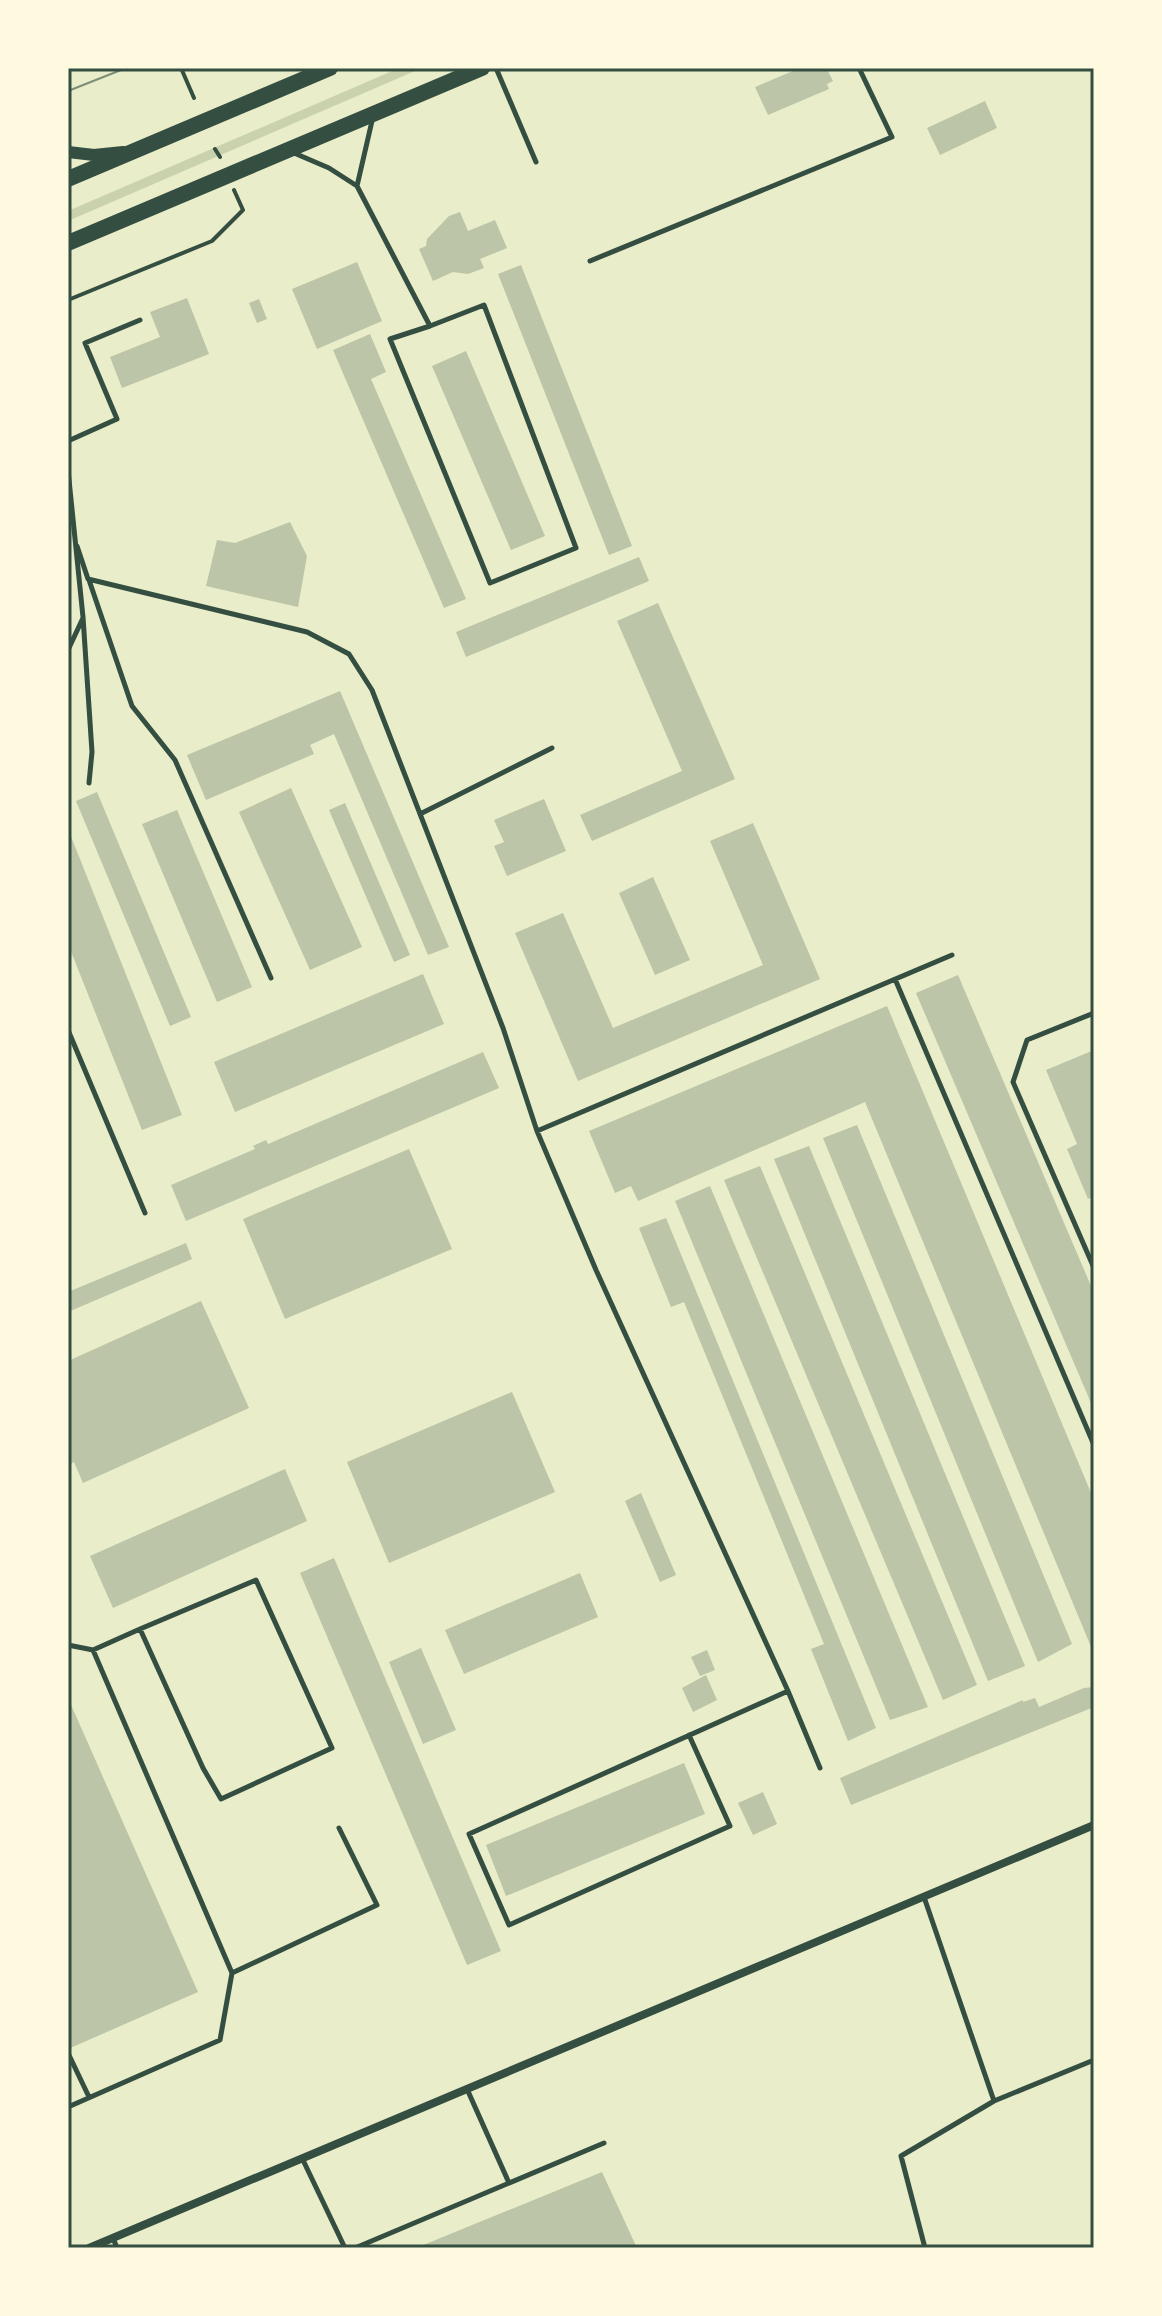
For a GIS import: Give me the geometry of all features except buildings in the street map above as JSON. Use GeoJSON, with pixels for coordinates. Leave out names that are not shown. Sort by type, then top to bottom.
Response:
{"type":"FeatureCollection","features":[{"type":"Feature","properties":{"kind":"main road"},"geometry":{"type":"LineString","coordinates":[[68,179],[330,68]]}},
{"type":"Feature","properties":{"kind":"main road"},"geometry":{"type":"LineString","coordinates":[[68,243],[482,68]]}},
{"type":"Feature","properties":{"kind":"street"},"geometry":{"type":"LineString","coordinates":[[68,152],[94,155],[142,148]]}},
{"type":"Feature","properties":{"kind":"street"},"geometry":{"type":"LineString","coordinates":[[89,2248],[1094,1825]]}},
{"type":"Feature","properties":{"kind":"lane"},"geometry":{"type":"LineString","coordinates":[[496,68],[536,162]]}},
{"type":"Feature","properties":{"kind":"lane"},"geometry":{"type":"LineString","coordinates":[[590,261],[892,137],[859,68]]}},
{"type":"Feature","properties":{"kind":"lane"},"geometry":{"type":"LineString","coordinates":[[357,186],[374,114]]}},
{"type":"Feature","properties":{"kind":"lane"},"geometry":{"type":"LineString","coordinates":[[288,150],[310,158],[357,186],[430,326]]}},
{"type":"Feature","properties":{"kind":"lane"},"geometry":{"type":"LineString","coordinates":[[484,305],[576,548],[490,583],[390,339],[430,326],[484,305]]}},
{"type":"Feature","properties":{"kind":"lane"},"geometry":{"type":"LineString","coordinates":[[68,441],[117,419],[85,343],[140,320]]}},
{"type":"Feature","properties":{"kind":"lane"},"geometry":{"type":"LineString","coordinates":[[68,470],[83,617],[92,752],[89,783]]}},
{"type":"Feature","properties":{"kind":"lane"},"geometry":{"type":"LineString","coordinates":[[77,546],[132,706],[175,760],[271,978]]}},
{"type":"Feature","properties":{"kind":"lane"},"geometry":{"type":"LineString","coordinates":[[88,579],[307,632],[349,654],[372,690],[503,1028],[537,1131],[596,1270],[788,1691],[820,1768]]}},
{"type":"Feature","properties":{"kind":"lane"},"geometry":{"type":"LineString","coordinates":[[68,650],[83,617]]}},
{"type":"Feature","properties":{"kind":"lane"},"geometry":{"type":"LineString","coordinates":[[420,814],[552,748]]}},
{"type":"Feature","properties":{"kind":"lane"},"geometry":{"type":"LineString","coordinates":[[537,1131],[952,955]]}},
{"type":"Feature","properties":{"kind":"lane"},"geometry":{"type":"LineString","coordinates":[[895,979],[1094,1445]]}},
{"type":"Feature","properties":{"kind":"lane"},"geometry":{"type":"LineString","coordinates":[[1094,1013],[1027,1040],[1013,1082],[1094,1268]]}},
{"type":"Feature","properties":{"kind":"lane"},"geometry":{"type":"LineString","coordinates":[[68,1030],[145,1213]]}},
{"type":"Feature","properties":{"kind":"lane"},"geometry":{"type":"LineString","coordinates":[[68,1645],[93,1650],[140,1629],[256,1580],[332,1748],[221,1799],[203,1768],[140,1629]]}},
{"type":"Feature","properties":{"kind":"lane"},"geometry":{"type":"LineString","coordinates":[[68,2107],[220,2040],[232,1973],[93,1650]]}},
{"type":"Feature","properties":{"kind":"lane"},"geometry":{"type":"LineString","coordinates":[[689,1735],[730,1826],[509,1925],[469,1834],[689,1735],[788,1691]]}},
{"type":"Feature","properties":{"kind":"lane"},"geometry":{"type":"LineString","coordinates":[[232,1973],[377,1905],[339,1828]]}},
{"type":"Feature","properties":{"kind":"lane"},"geometry":{"type":"LineString","coordinates":[[924,1897],[994,2101]]}},
{"type":"Feature","properties":{"kind":"lane"},"geometry":{"type":"LineString","coordinates":[[68,2053],[89,2097]]}},
{"type":"Feature","properties":{"kind":"lane"},"geometry":{"type":"LineString","coordinates":[[925,2248],[901,2156],[994,2101],[1094,2060]]}},
{"type":"Feature","properties":{"kind":"lane"},"geometry":{"type":"LineString","coordinates":[[467,2089],[510,2183]]}},
{"type":"Feature","properties":{"kind":"lane"},"geometry":{"type":"LineString","coordinates":[[355,2248],[604,2143]]}},
{"type":"Feature","properties":{"kind":"lane"},"geometry":{"type":"LineString","coordinates":[[302,2158],[345,2248]]}},
{"type":"Feature","properties":{"kind":"lane"},"geometry":{"type":"LineString","coordinates":[[113,2238],[117,2248]]}},
{"type":"Feature","properties":{"kind":"path"},"geometry":{"type":"LineString","coordinates":[[181,68],[194,98]]}},
{"type":"Feature","properties":{"kind":"path"},"geometry":{"type":"LineString","coordinates":[[215,149],[220,157]]}},
{"type":"Feature","properties":{"kind":"path"},"geometry":{"type":"LineString","coordinates":[[68,300],[212,241],[243,210],[234,190]]}},
{"type":"Feature","properties":{"kind":"green space"},"geometry":{"type":"Polygon","coordinates":[[[399,68],[422,68],[68,221],[68,211],[399,68]]]}},
{"type":"Feature","properties":{"kind":"tram line"},"geometry":{"type":"LineString","coordinates":[[68,91],[126,68]]}}]}
